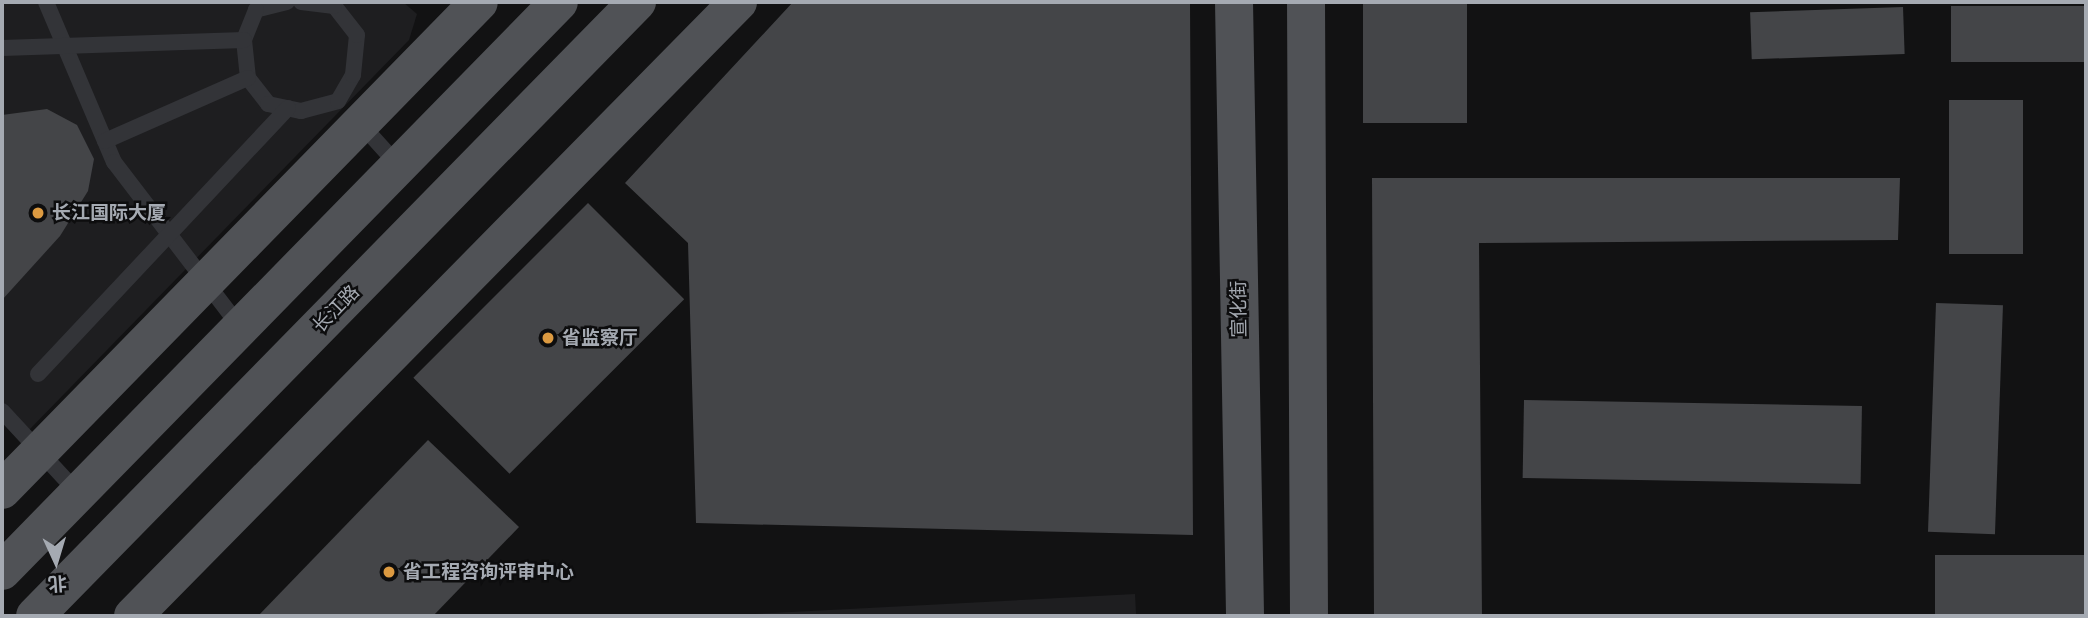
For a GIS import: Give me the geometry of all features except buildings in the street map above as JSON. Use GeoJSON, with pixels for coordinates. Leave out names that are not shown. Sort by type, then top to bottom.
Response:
{"type":"FeatureCollection","features":[{"type":"Feature","properties":{"kind":"main road"},"geometry":{"type":"LineString","coordinates":[[2,490],[201,280],[348,111],[480,2]]}},
{"type":"Feature","properties":{"kind":"main road"},"geometry":{"type":"LineString","coordinates":[[2,571],[241,328],[397,163],[559,2]]}},
{"type":"Feature","properties":{"kind":"main road","name":"长江路"},"geometry":{"type":"LineString","coordinates":[[34,616],[637,2]]}},
{"type":"Feature","properties":{"kind":"main road"},"geometry":{"type":"LineString","coordinates":[[133,616],[738,2]]}},
{"type":"Feature","properties":{"kind":"main road","name":"宣化街"},"geometry":{"type":"LineString","coordinates":[[1234,2],[1245,616]]}},
{"type":"Feature","properties":{"kind":"main road"},"geometry":{"type":"LineString","coordinates":[[1307,2],[1309,616]]}},
{"type":"Feature","properties":{"kind":"lane"},"geometry":{"type":"LineString","coordinates":[[46,2],[62,47],[105,141],[165,234],[241,328]]}},
{"type":"Feature","properties":{"kind":"lane"},"geometry":{"type":"LineString","coordinates":[[286,2],[256,10],[244,40],[248,78],[268,104],[288,108],[348,111],[397,163]]}},
{"type":"Feature","properties":{"kind":"lane"},"geometry":{"type":"LineString","coordinates":[[301,2],[334,6],[357,35],[348,111]]}},
{"type":"Feature","properties":{"kind":"lane"},"geometry":{"type":"LineString","coordinates":[[2,48],[244,40]]}},
{"type":"Feature","properties":{"kind":"lane"},"geometry":{"type":"LineString","coordinates":[[105,141],[248,78]]}},
{"type":"Feature","properties":{"kind":"lane"},"geometry":{"type":"LineString","coordinates":[[38,374],[165,234],[288,108]]}},
{"type":"Feature","properties":{"kind":"lane"},"geometry":{"type":"LineString","coordinates":[[2,411],[78,493]]}},
{"type":"Feature","properties":{"kind":"shaded area"},"geometry":{"type":"Polygon","coordinates":[[[2,2],[403,2],[417,14],[409,40],[29,430],[2,409],[2,2]]]}},
{"type":"Feature","properties":{"kind":"shaded area"},"geometry":{"type":"Polygon","coordinates":[[[1135,594],[1136,616],[715,616],[1135,594]]]}},
{"type":"Feature","properties":{"kind":"place","name":"长江国际大厦"},"geometry":{"type":"Point","coordinates":[38,213]}},
{"type":"Feature","properties":{"kind":"place","name":"省监察厅"},"geometry":{"type":"Point","coordinates":[548,338]}},
{"type":"Feature","properties":{"kind":"place","name":"省工程咨询评审中心"},"geometry":{"type":"Point","coordinates":[389,572]}}]}
